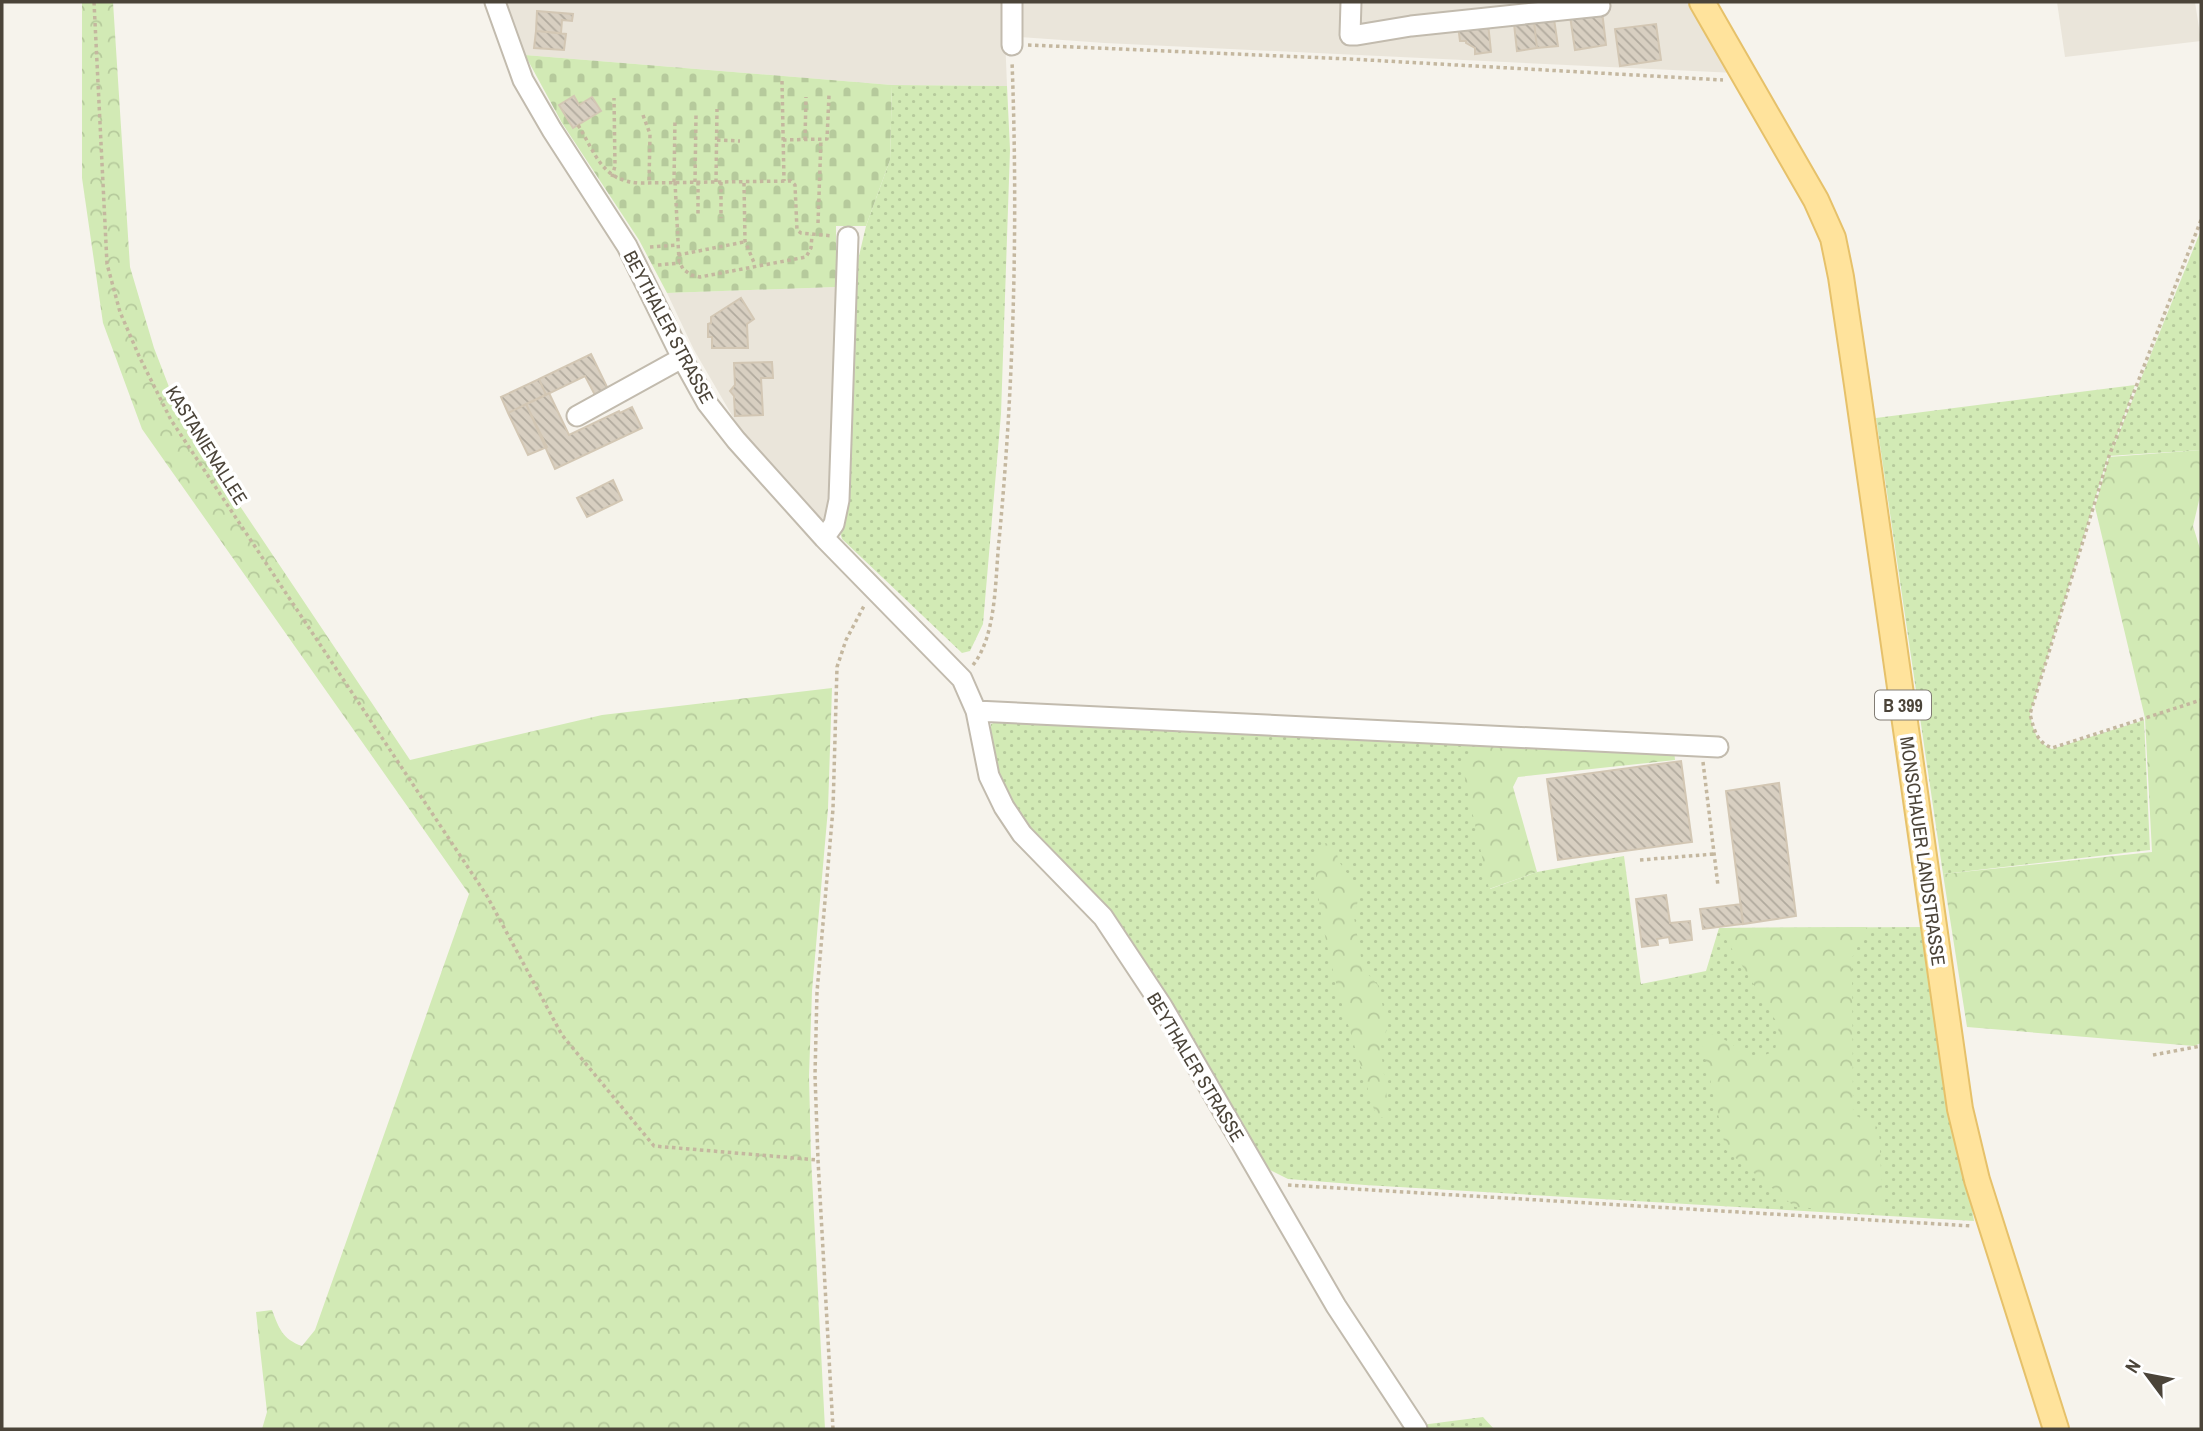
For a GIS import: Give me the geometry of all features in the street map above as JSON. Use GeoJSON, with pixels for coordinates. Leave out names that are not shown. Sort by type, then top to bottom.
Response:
{"type":"FeatureCollection","features":[{"type":"Feature","properties":{"kind":"main road","name":"MONSCHAUER LANDSTRASSE"},"geometry":{"type":"LineString","coordinates":[[1702,2],[1749,81],[1833,238],[1855,372],[1959,1109],[1977,1180],[2056,1429]]}},
{"type":"Feature","properties":{"kind":"street","name":"BEYTHALER STRASSE"},"geometry":{"type":"LineString","coordinates":[[495,2],[523,80],[627,246],[682,358],[707,402],[824,538],[962,679],[976,711],[989,776],[1004,807],[1022,834],[1103,917],[1162,1006],[1336,1306],[1417,1429]]}},
{"type":"Feature","properties":{"kind":"street"},"geometry":{"type":"LineString","coordinates":[[1012,2],[1012,45]]}},
{"type":"Feature","properties":{"kind":"street"},"geometry":{"type":"LineString","coordinates":[[1351,2],[1350,35],[1357,36],[1411,26],[1600,6]]}},
{"type":"Feature","properties":{"kind":"street"},"geometry":{"type":"LineString","coordinates":[[824,538],[834,524],[839,499],[848,237]]}},
{"type":"Feature","properties":{"kind":"street"},"geometry":{"type":"LineString","coordinates":[[577,416],[682,358]]}},
{"type":"Feature","properties":{"kind":"street"},"geometry":{"type":"LineString","coordinates":[[976,711],[1710,747]]}},
{"type":"Feature","properties":{"kind":"path","name":"KASTANIENALLEE"},"geometry":{"type":"LineString","coordinates":[[94,2],[107,264],[120,312],[171,420],[487,895],[562,1035],[654,1146],[818,1160]]}},
{"type":"Feature","properties":{"kind":"path"},"geometry":{"type":"LineString","coordinates":[[962,679],[978,659],[990,625],[1005,477],[1016,150],[1012,45],[1350,59],[1749,81]]}},
{"type":"Feature","properties":{"kind":"path"},"geometry":{"type":"LineString","coordinates":[[782,82],[784,181]]}},
{"type":"Feature","properties":{"kind":"path"},"geometry":{"type":"LineString","coordinates":[[783,140],[827,139],[829,95]]}},
{"type":"Feature","properties":{"kind":"path"},"geometry":{"type":"LineString","coordinates":[[805,140],[806,97]]}},
{"type":"Feature","properties":{"kind":"path"},"geometry":{"type":"LineString","coordinates":[[613,177],[614,98]]}},
{"type":"Feature","properties":{"kind":"path"},"geometry":{"type":"LineString","coordinates":[[718,109],[721,218]]}},
{"type":"Feature","properties":{"kind":"path"},"geometry":{"type":"LineString","coordinates":[[643,115],[650,134],[649,183]]}},
{"type":"Feature","properties":{"kind":"path"},"geometry":{"type":"LineString","coordinates":[[696,115],[698,214]]}},
{"type":"Feature","properties":{"kind":"path"},"geometry":{"type":"LineString","coordinates":[[675,120],[674,182],[678,256],[680,263],[691,275],[699,277],[806,257],[811,248],[812,235]]}},
{"type":"Feature","properties":{"kind":"path"},"geometry":{"type":"LineString","coordinates":[[578,125],[603,168],[613,177],[625,182],[791,181],[795,185],[797,230],[812,235],[848,237]]}},
{"type":"Feature","properties":{"kind":"path"},"geometry":{"type":"LineString","coordinates":[[818,223],[821,139]]}},
{"type":"Feature","properties":{"kind":"path"},"geometry":{"type":"LineString","coordinates":[[717,140],[740,141]]}},
{"type":"Feature","properties":{"kind":"path"},"geometry":{"type":"LineString","coordinates":[[744,183],[745,242],[755,265]]}},
{"type":"Feature","properties":{"kind":"path"},"geometry":{"type":"LineString","coordinates":[[2201,220],[2109,456],[2030,714],[2035,732],[2043,744],[2052,748],[2201,700]]}},
{"type":"Feature","properties":{"kind":"path"},"geometry":{"type":"LineString","coordinates":[[678,256],[745,242]]}},
{"type":"Feature","properties":{"kind":"path"},"geometry":{"type":"LineString","coordinates":[[650,247],[677,245]]}},
{"type":"Feature","properties":{"kind":"path"},"geometry":{"type":"LineString","coordinates":[[656,265],[680,263]]}},
{"type":"Feature","properties":{"kind":"path"},"geometry":{"type":"LineString","coordinates":[[833,1429],[818,1160],[815,1075],[817,992],[832,821],[837,667],[846,640],[864,605],[875,591]]}},
{"type":"Feature","properties":{"kind":"path"},"geometry":{"type":"LineString","coordinates":[[1710,747],[1714,854],[1718,886]]}},
{"type":"Feature","properties":{"kind":"path"},"geometry":{"type":"LineString","coordinates":[[1640,860],[1714,854]]}},
{"type":"Feature","properties":{"kind":"path"},"geometry":{"type":"LineString","coordinates":[[2154,1055],[2201,1046]]}},
{"type":"Feature","properties":{"kind":"path"},"geometry":{"type":"LineString","coordinates":[[1269,1191],[1290,1185],[1975,1227]]}},
{"type":"Feature","properties":{"kind":"shaded area"},"geometry":{"type":"Polygon","coordinates":[[[506,2],[1692,2],[1736,73],[1005,36],[1007,86],[892,85],[525,55],[506,2]]]}},
{"type":"Feature","properties":{"kind":"shaded area"},"geometry":{"type":"Polygon","coordinates":[[[2057,2],[2195,2],[2201,41],[2065,57],[2057,2]]]}},
{"type":"Feature","properties":{"kind":"shaded area"},"geometry":{"type":"Polygon","coordinates":[[[836,287],[830,513],[825,520],[817,521],[744,436],[694,350],[667,293],[836,287]]]}},
{"type":"Feature","properties":{"kind":"green space"},"geometry":{"type":"Polygon","coordinates":[[[82,2],[113,2],[130,267],[154,348],[181,418],[410,760],[602,715],[832,688],[828,809],[812,991],[809,1076],[825,1429],[262,1429],[267,1412],[256,1312],[272,1310],[286,1336],[302,1346],[315,1330],[469,894],[142,429],[103,323],[82,178],[82,2]]]}},
{"type":"Feature","properties":{"kind":"green space"},"geometry":{"type":"Polygon","coordinates":[[[525,55],[892,85],[890,160],[866,226],[836,226],[836,287],[667,293],[639,240],[562,123],[525,55]]]}},
{"type":"Feature","properties":{"kind":"green space"},"geometry":{"type":"Polygon","coordinates":[[[892,85],[1007,86],[1010,150],[1001,414],[983,624],[970,651],[962,653],[842,539],[839,529],[851,290],[866,226],[890,160],[892,85]]]}},
{"type":"Feature","properties":{"kind":"green space"},"geometry":{"type":"Polygon","coordinates":[[[2201,230],[2201,450],[2108,456],[2030,714],[2036,735],[2052,749],[2144,720],[2150,850],[1943,874],[1876,418],[2135,385],[2111,453],[2201,230]]]}},
{"type":"Feature","properties":{"kind":"green space"},"geometry":{"type":"Polygon","coordinates":[[[2201,450],[2201,492],[2193,526],[2201,552],[2201,1043],[2194,1046],[1967,1027],[1943,874],[2152,852],[2145,718],[2095,507],[2109,457],[2201,450]]]}},
{"type":"Feature","properties":{"kind":"green space"},"geometry":{"type":"Polygon","coordinates":[[[1005,718],[1496,740],[1490,889],[1537,872],[1624,856],[1641,984],[1706,971],[1719,928],[1927,927],[1974,1221],[1365,1185],[1288,1179],[1268,1169],[1175,1008],[1135,945],[1089,887],[1036,835],[1008,796],[999,776],[991,745],[991,724],[1005,718]]]}},
{"type":"Feature","properties":{"kind":"green space"},"geometry":{"type":"Polygon","coordinates":[[[1496,740],[1674,749],[1675,760],[1518,777],[1513,787],[1537,872],[1489,889],[1461,760],[1496,740]]]}},
{"type":"Feature","properties":{"kind":"green space"},"geometry":{"type":"Polygon","coordinates":[[[1325,843],[1334,846],[1340,863],[1360,892],[1354,917],[1363,969],[1379,986],[1387,1030],[1380,1042],[1389,1115],[1387,1119],[1376,1116],[1329,954],[1317,888],[1315,855],[1325,843]]]}},
{"type":"Feature","properties":{"kind":"green space"},"geometry":{"type":"Polygon","coordinates":[[[1867,927],[1852,958],[1853,1114],[1879,1128],[1883,1213],[1795,1207],[1726,1150],[1702,1043],[1714,1033],[1755,1059],[1775,1051],[1779,1026],[1719,928],[1867,927]]]}},
{"type":"Feature","properties":{"kind":"green space"},"geometry":{"type":"Polygon","coordinates":[[[1483,1417],[1494,1429],[1424,1429],[1421,1425],[1483,1417]]]}},
{"type":"Feature","properties":{"kind":"building"},"geometry":{"type":"Polygon","coordinates":[[[537,11],[573,14],[572,21],[562,20],[561,33],[536,31],[537,11]]]}},
{"type":"Feature","properties":{"kind":"building"},"geometry":{"type":"Polygon","coordinates":[[[1602,11],[1606,45],[1575,50],[1570,16],[1602,11]]]}},
{"type":"Feature","properties":{"kind":"building"},"geometry":{"type":"Polygon","coordinates":[[[1554,19],[1558,46],[1537,48],[1534,22],[1554,19]]]}},
{"type":"Feature","properties":{"kind":"building"},"geometry":{"type":"Polygon","coordinates":[[[1534,22],[1537,48],[1517,51],[1514,24],[1534,22]]]}},
{"type":"Feature","properties":{"kind":"building"},"geometry":{"type":"Polygon","coordinates":[[[1488,23],[1491,52],[1475,54],[1475,48],[1466,41],[1460,41],[1458,26],[1488,23]]]}},
{"type":"Feature","properties":{"kind":"building"},"geometry":{"type":"Polygon","coordinates":[[[1656,24],[1661,60],[1620,66],[1615,29],[1656,24]]]}},
{"type":"Feature","properties":{"kind":"building"},"geometry":{"type":"Polygon","coordinates":[[[536,31],[566,34],[564,50],[534,48],[536,31]]]}},
{"type":"Feature","properties":{"kind":"building"},"geometry":{"type":"Polygon","coordinates":[[[574,96],[579,105],[592,97],[601,111],[573,128],[559,105],[574,96]]]}},
{"type":"Feature","properties":{"kind":"building"},"geometry":{"type":"Polygon","coordinates":[[[741,298],[754,319],[747,324],[748,348],[712,348],[712,337],[708,337],[711,317],[741,298]]]}},
{"type":"Feature","properties":{"kind":"building"},"geometry":{"type":"Polygon","coordinates":[[[591,354],[609,391],[596,397],[585,376],[546,395],[539,379],[591,354]]]}},
{"type":"Feature","properties":{"kind":"building"},"geometry":{"type":"Polygon","coordinates":[[[772,362],[773,378],[761,378],[763,415],[735,416],[734,396],[730,391],[735,385],[734,363],[772,362]]]}},
{"type":"Feature","properties":{"kind":"building"},"geometry":{"type":"Polygon","coordinates":[[[539,379],[546,395],[508,413],[501,397],[539,379]]]}},
{"type":"Feature","properties":{"kind":"building"},"geometry":{"type":"Polygon","coordinates":[[[549,393],[569,435],[632,407],[642,428],[555,469],[526,404],[549,393]]]}},
{"type":"Feature","properties":{"kind":"building"},"geometry":{"type":"Polygon","coordinates":[[[526,404],[547,447],[528,455],[508,413],[526,404]]]}},
{"type":"Feature","properties":{"kind":"building"},"geometry":{"type":"Polygon","coordinates":[[[613,480],[622,500],[587,517],[577,498],[613,480]]]}},
{"type":"Feature","properties":{"kind":"building"},"geometry":{"type":"Polygon","coordinates":[[[1681,761],[1692,842],[1558,860],[1547,779],[1681,761]]]}},
{"type":"Feature","properties":{"kind":"building"},"geometry":{"type":"Polygon","coordinates":[[[1779,783],[1796,916],[1743,924],[1726,791],[1779,783]]]}},
{"type":"Feature","properties":{"kind":"building"},"geometry":{"type":"Polygon","coordinates":[[[1666,895],[1670,923],[1690,921],[1692,940],[1670,943],[1669,937],[1657,939],[1658,945],[1642,947],[1636,899],[1666,895]]]}},
{"type":"Feature","properties":{"kind":"building"},"geometry":{"type":"Polygon","coordinates":[[[1741,904],[1743,924],[1703,929],[1700,909],[1741,904]]]}}]}
